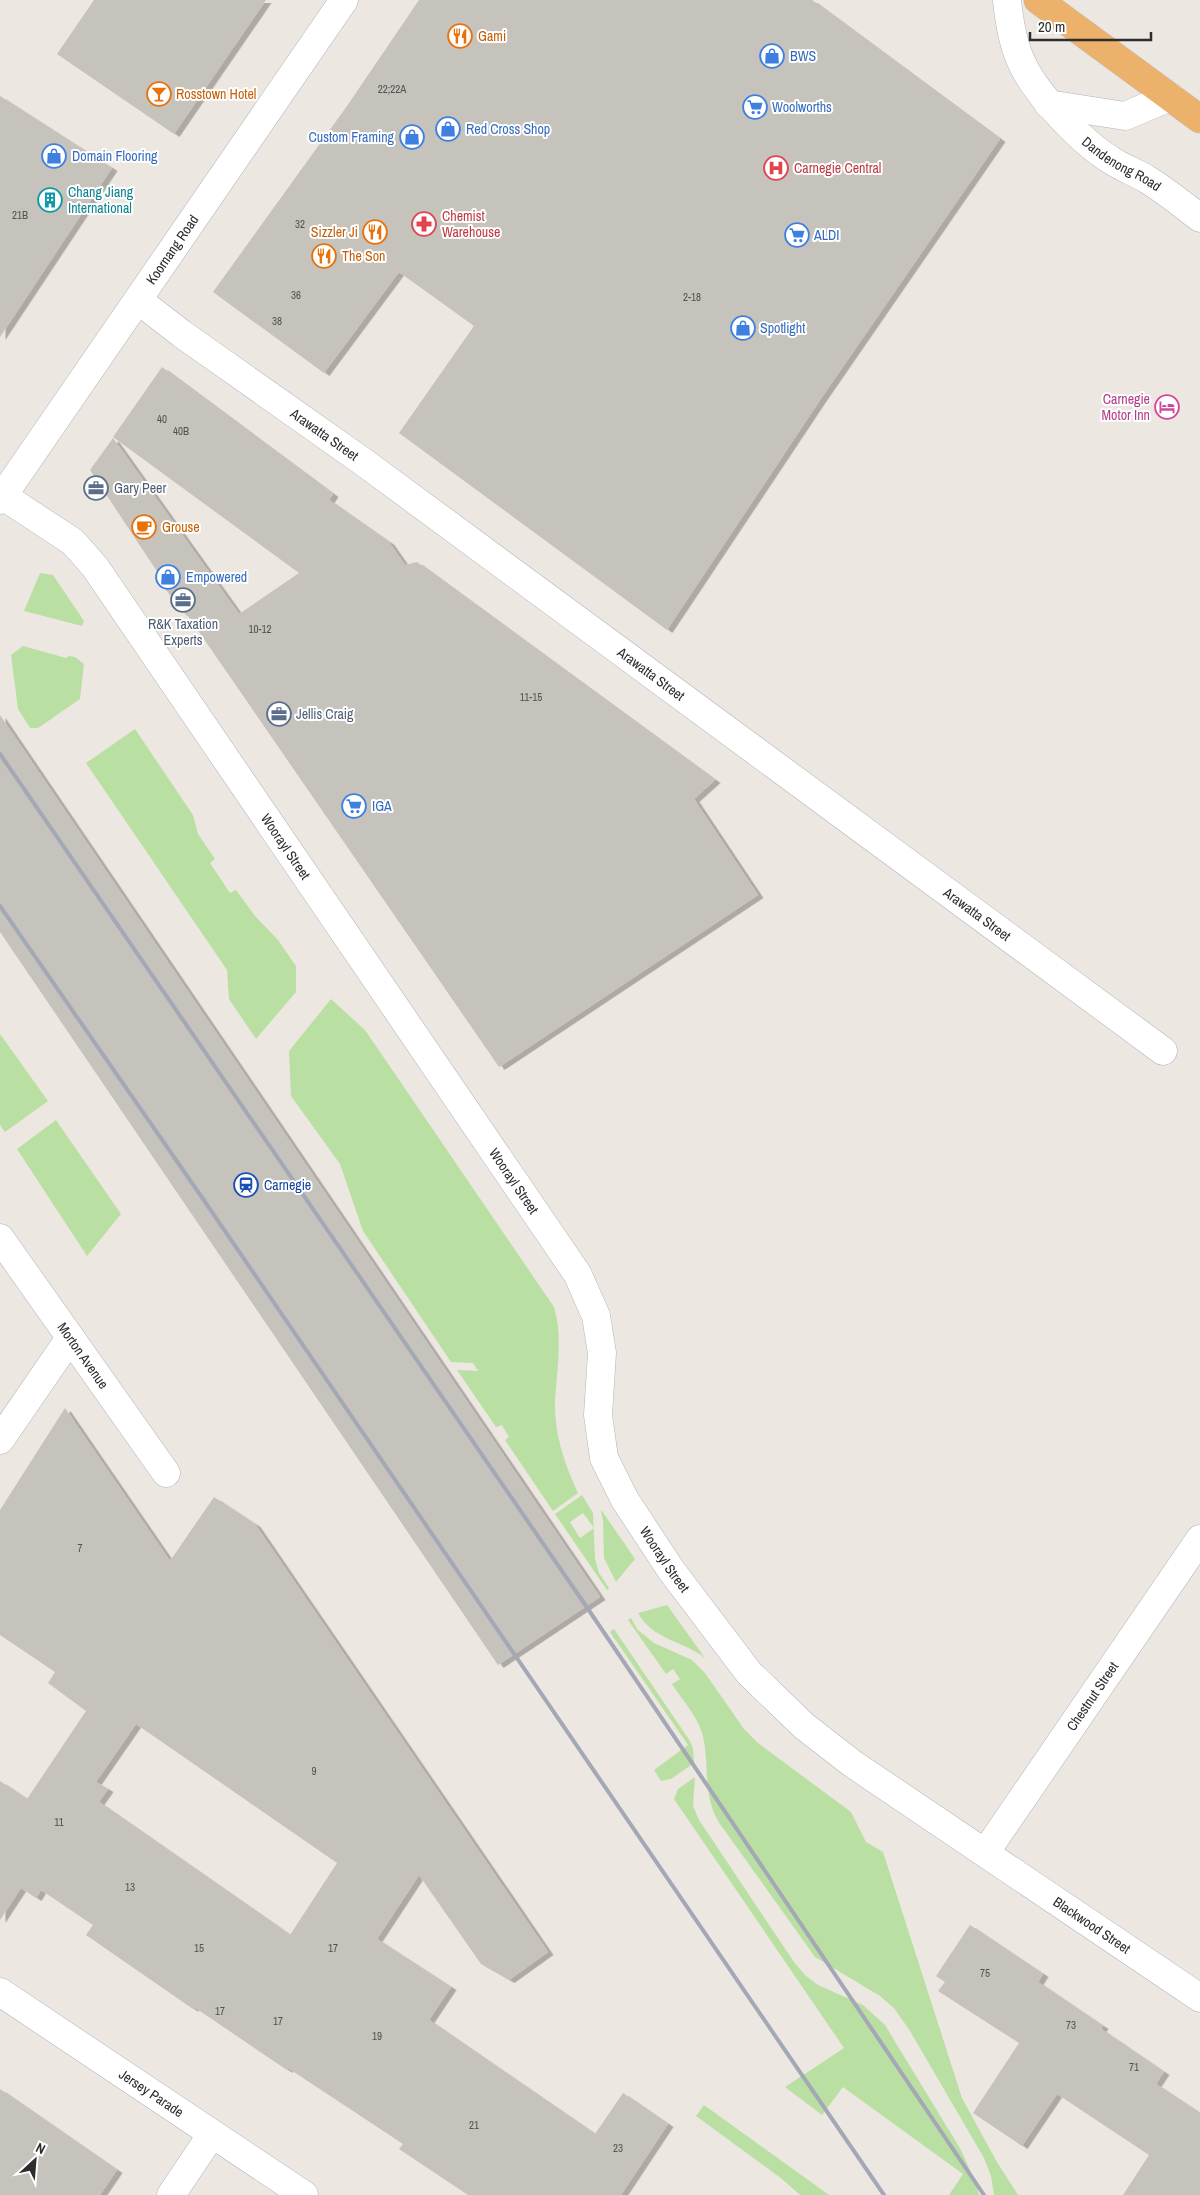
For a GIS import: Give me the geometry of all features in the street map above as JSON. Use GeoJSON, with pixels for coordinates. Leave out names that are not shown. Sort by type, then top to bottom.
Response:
{"type":"FeatureCollection","features":[{"type":"Feature","properties":{"kind":"highway"},"geometry":{"type":"LineString","coordinates":[[1038,0],[1200,119]]}},
{"type":"Feature","properties":{"kind":"street","name":"Koornang Road"},"geometry":{"type":"LineString","coordinates":[[1,496],[344,0]]}},
{"type":"Feature","properties":{"kind":"street","name":"Dandenong Road"},"geometry":{"type":"LineString","coordinates":[[1007,0],[1011,33],[1020,60],[1048,104],[1113,162],[1146,178],[1200,218]]}},
{"type":"Feature","properties":{"kind":"street","name":"Dandenong Road"},"geometry":{"type":"LineString","coordinates":[[1048,104],[1125,116],[1170,97]]}},
{"type":"Feature","properties":{"kind":"street","name":"Arawatta Street"},"geometry":{"type":"LineString","coordinates":[[138,300],[182,334],[362,460],[1163,1051]]}},
{"type":"Feature","properties":{"kind":"street","name":"Woorayl Street"},"geometry":{"type":"LineString","coordinates":[[1,496],[73,542],[95,566],[578,1275],[596,1316],[602,1353],[598,1415],[604,1458],[625,1500],[671,1570],[749,1673],[804,1726],[853,1764],[985,1853]]}},
{"type":"Feature","properties":{"kind":"street","name":"Morton Avenue"},"geometry":{"type":"LineString","coordinates":[[0,1238],[166,1473]]}},
{"type":"Feature","properties":{"kind":"street"},"geometry":{"type":"LineString","coordinates":[[0,1440],[70,1338]]}},
{"type":"Feature","properties":{"kind":"street","name":"Chestnut Street"},"geometry":{"type":"LineString","coordinates":[[985,1853],[1200,1539]]}},
{"type":"Feature","properties":{"kind":"street","name":"Blackwood Street"},"geometry":{"type":"LineString","coordinates":[[985,1853],[1200,1998]]}},
{"type":"Feature","properties":{"kind":"street","name":"Jersey Parade"},"geometry":{"type":"LineString","coordinates":[[0,1992],[304,2195]]}},
{"type":"Feature","properties":{"kind":"street"},"geometry":{"type":"LineString","coordinates":[[171,2195],[212,2134]]}},
{"type":"Feature","properties":{"kind":"green space"},"geometry":{"type":"Polygon","coordinates":[[[40,573],[53,575],[84,621],[82,626],[24,611],[40,573]]]}},
{"type":"Feature","properties":{"kind":"green space"},"geometry":{"type":"Polygon","coordinates":[[[23,646],[66,658],[69,656],[75,657],[84,664],[80,699],[38,728],[30,728],[18,709],[11,655],[23,646]]]}},
{"type":"Feature","properties":{"kind":"green space"},"geometry":{"type":"Polygon","coordinates":[[[135,729],[193,815],[198,834],[215,859],[210,863],[230,893],[236,890],[255,916],[278,940],[296,966],[296,992],[256,1039],[229,999],[227,970],[86,763],[135,729]]]}},
{"type":"Feature","properties":{"kind":"green space"},"geometry":{"type":"Polygon","coordinates":[[[331,999],[365,1030],[554,1307],[559,1341],[555,1400],[556,1424],[564,1459],[578,1493],[553,1511],[505,1440],[509,1437],[502,1425],[496,1427],[457,1370],[478,1371],[473,1363],[451,1362],[363,1231],[340,1164],[291,1096],[289,1051],[331,999]]]}},
{"type":"Feature","properties":{"kind":"green space"},"geometry":{"type":"Polygon","coordinates":[[[0,1034],[48,1101],[5,1132],[0,1125],[0,1034]]]}},
{"type":"Feature","properties":{"kind":"green space"},"geometry":{"type":"Polygon","coordinates":[[[56,1120],[121,1214],[87,1256],[17,1149],[56,1120]]]}},
{"type":"Feature","properties":{"kind":"green space"},"geometry":{"type":"Polygon","coordinates":[[[582,1495],[593,1513],[594,1527],[583,1513],[570,1522],[580,1538],[594,1528],[595,1559],[599,1573],[609,1588],[607,1590],[555,1514],[582,1495]]]}},
{"type":"Feature","properties":{"kind":"green space"},"geometry":{"type":"Polygon","coordinates":[[[601,1511],[635,1559],[616,1582],[604,1558],[601,1511]]]}},
{"type":"Feature","properties":{"kind":"green space"},"geometry":{"type":"Polygon","coordinates":[[[667,1605],[705,1658],[652,1629],[638,1613],[667,1605]]]}},
{"type":"Feature","properties":{"kind":"green space"},"geometry":{"type":"Polygon","coordinates":[[[631,1618],[638,1630],[654,1643],[692,1660],[705,1673],[744,1729],[758,1743],[851,1812],[866,1842],[883,1852],[962,2098],[997,2162],[1018,2195],[994,2195],[991,2176],[984,2158],[910,2031],[894,2008],[880,1996],[815,1957],[720,1824],[711,1804],[709,1794],[702,1733],[691,1711],[672,1684],[680,1679],[673,1669],[666,1674],[628,1620],[631,1618]]]}},
{"type":"Feature","properties":{"kind":"green space"},"geometry":{"type":"Polygon","coordinates":[[[614,1629],[690,1741],[693,1749],[694,1763],[671,1779],[661,1781],[654,1770],[688,1745],[610,1632],[614,1629]]]}},
{"type":"Feature","properties":{"kind":"green space"},"geometry":{"type":"Polygon","coordinates":[[[695,1777],[693,1806],[699,1820],[794,1962],[805,1975],[818,1985],[863,2005],[885,2025],[961,2150],[979,2195],[949,2195],[963,2174],[843,2087],[822,2115],[785,2087],[844,2048],[674,1799],[678,1789],[695,1777]]]}},
{"type":"Feature","properties":{"kind":"green space"},"geometry":{"type":"Polygon","coordinates":[[[704,2105],[829,2195],[800,2195],[782,2179],[696,2116],[704,2105]]]}},
{"type":"Feature","properties":{"kind":"building","name":"Rosstown Hotel"},"geometry":{"type":"Polygon","coordinates":[[[94,0],[266,0],[174,134],[57,54],[94,0]]]}},
{"type":"Feature","properties":{"kind":"building","name":"Carnegie Central"},"geometry":{"type":"Polygon","coordinates":[[[419,0],[812,0],[1000,139],[820,400],[667,630],[399,433],[474,326],[399,272],[324,373],[213,292],[347,106],[419,0]]]}},
{"type":"Feature","properties":{"kind":"building"},"geometry":{"type":"Polygon","coordinates":[[[0,96],[112,168],[0,337],[0,96]]]}},
{"type":"Feature","properties":{"kind":"building"},"geometry":{"type":"Polygon","coordinates":[[[162,367],[333,494],[329,500],[389,542],[405,565],[417,562],[715,780],[694,799],[758,895],[499,1067],[188,616],[166,590],[158,573],[90,470],[113,438],[239,614],[299,573],[113,437],[162,367]]]}},
{"type":"Feature","properties":{"kind":"building","name":"Carnegie"},"geometry":{"type":"Polygon","coordinates":[[[0,715],[600,1597],[498,1665],[0,932],[0,715]]]}},
{"type":"Feature","properties":{"kind":"building"},"geometry":{"type":"Polygon","coordinates":[[[65,1408],[170,1561],[214,1497],[255,1524],[548,1952],[509,1980],[481,1964],[419,1875],[377,1939],[451,1987],[429,2020],[595,2134],[623,2093],[668,2124],[621,2195],[468,2195],[399,2149],[403,2144],[288,2068],[287,2070],[194,2007],[193,2009],[86,1935],[93,1925],[41,1890],[36,1898],[21,1888],[0,1920],[0,1781],[27,1799],[86,1711],[48,1683],[55,1672],[0,1635],[0,1510],[65,1408]],[[136,1724],[96,1782],[108,1789],[99,1802],[290,1935],[337,1863],[136,1724]]]}},
{"type":"Feature","properties":{"kind":"building"},"geometry":{"type":"Polygon","coordinates":[[[970,1925],[1043,1974],[1038,1982],[1103,2026],[1101,2029],[1164,2072],[1156,2084],[1200,2113],[1200,2195],[1123,2195],[1149,2155],[1057,2094],[1022,2146],[973,2113],[1019,2043],[938,1991],[945,1982],[936,1976],[970,1925]]]}},
{"type":"Feature","properties":{"kind":"building"},"geometry":{"type":"Polygon","coordinates":[[[0,2089],[117,2170],[100,2195],[0,2195],[0,2089]]]}},
{"type":"Feature","properties":{"kind":"railway"},"geometry":{"type":"LineString","coordinates":[[0,754],[586,1606],[984,2195]]}},
{"type":"Feature","properties":{"kind":"railway"},"geometry":{"type":"LineString","coordinates":[[0,906],[201,1196],[884,2195]]}},
{"type":"Feature","properties":{"kind":"place","name":"Gami"},"geometry":{"type":"Point","coordinates":[460,36]}},
{"type":"Feature","properties":{"kind":"place","name":"BWS"},"geometry":{"type":"Point","coordinates":[772,56]}},
{"type":"Feature","properties":{"kind":"place","name":"Rosstown Hotel"},"geometry":{"type":"Point","coordinates":[159,94]}},
{"type":"Feature","properties":{"kind":"place","name":"Woolworths"},"geometry":{"type":"Point","coordinates":[755,107]}},
{"type":"Feature","properties":{"kind":"place","name":"Red Cross Shop"},"geometry":{"type":"Point","coordinates":[448,129]}},
{"type":"Feature","properties":{"kind":"place","name":"Custom Framing"},"geometry":{"type":"Point","coordinates":[412,137]}},
{"type":"Feature","properties":{"kind":"place","name":"Domain Flooring"},"geometry":{"type":"Point","coordinates":[54,156]}},
{"type":"Feature","properties":{"kind":"place","name":"Carnegie Central"},"geometry":{"type":"Point","coordinates":[776,168]}},
{"type":"Feature","properties":{"kind":"place","name":"Chang Jiang International"},"geometry":{"type":"Point","coordinates":[50,200]}},
{"type":"Feature","properties":{"kind":"place","name":"Chemist Warehouse"},"geometry":{"type":"Point","coordinates":[424,224]}},
{"type":"Feature","properties":{"kind":"place","name":"Sizzler Ji"},"geometry":{"type":"Point","coordinates":[375,232]}},
{"type":"Feature","properties":{"kind":"place","name":"ALDI"},"geometry":{"type":"Point","coordinates":[797,235]}},
{"type":"Feature","properties":{"kind":"place","name":"The Son"},"geometry":{"type":"Point","coordinates":[324,256]}},
{"type":"Feature","properties":{"kind":"place","name":"Spotlight"},"geometry":{"type":"Point","coordinates":[743,328]}},
{"type":"Feature","properties":{"kind":"place","name":"Carnegie Motor Inn"},"geometry":{"type":"Point","coordinates":[1167,407]}},
{"type":"Feature","properties":{"kind":"place","name":"Gary Peer"},"geometry":{"type":"Point","coordinates":[96,488]}},
{"type":"Feature","properties":{"kind":"place","name":"Grouse"},"geometry":{"type":"Point","coordinates":[144,527]}},
{"type":"Feature","properties":{"kind":"place","name":"Empowered"},"geometry":{"type":"Point","coordinates":[168,577]}},
{"type":"Feature","properties":{"kind":"place","name":"R&K Taxation Experts"},"geometry":{"type":"Point","coordinates":[183,600]}},
{"type":"Feature","properties":{"kind":"place","name":"Jellis Craig"},"geometry":{"type":"Point","coordinates":[279,714]}},
{"type":"Feature","properties":{"kind":"place","name":"IGA"},"geometry":{"type":"Point","coordinates":[354,806]}},
{"type":"Feature","properties":{"kind":"place","name":"Carnegie"},"geometry":{"type":"Point","coordinates":[246,1185]}}]}
